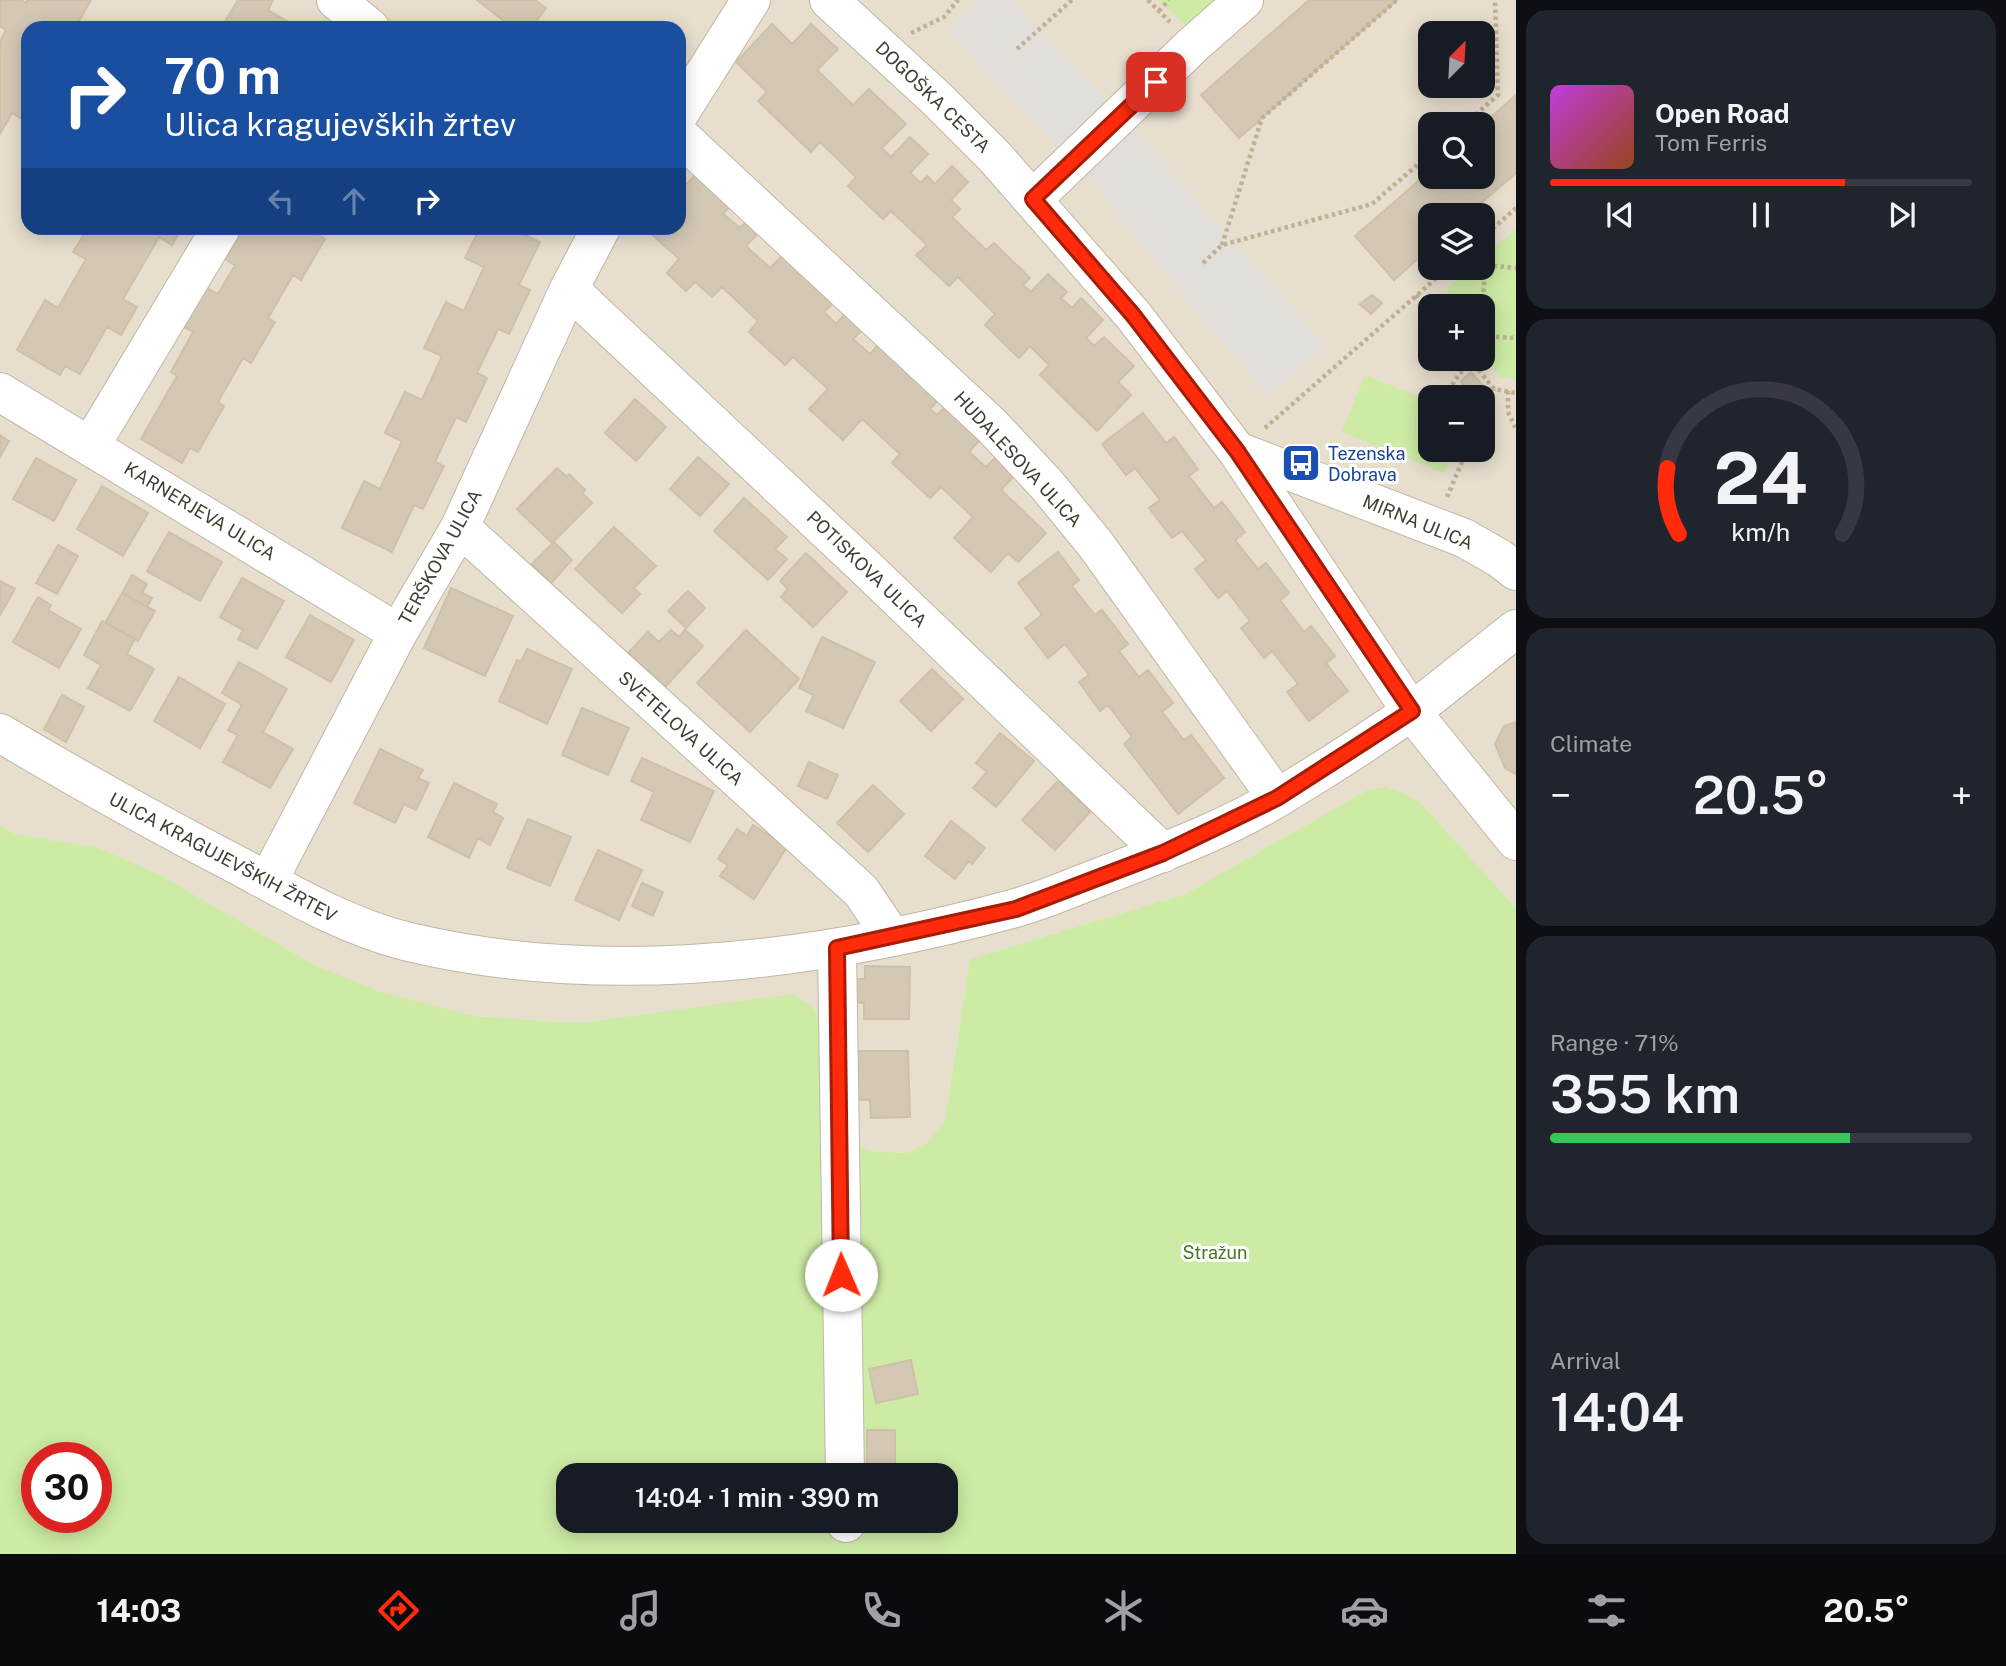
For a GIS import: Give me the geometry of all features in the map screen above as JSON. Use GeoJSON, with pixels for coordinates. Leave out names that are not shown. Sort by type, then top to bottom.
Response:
{"type":"FeatureCollection","features":[{"type":"Feature","properties":{"kind":"street"},"geometry":{"type":"LineString","coordinates":[[686,103],[751,0]]}},
{"type":"Feature","properties":{"kind":"street","name":"DOGOŠKA CESTA"},"geometry":{"type":"LineString","coordinates":[[829,0],[938,100],[1033,199],[1133,315],[1237,451],[1412,711],[1516,841]]}},
{"type":"Feature","properties":{"kind":"street"},"geometry":{"type":"LineString","coordinates":[[1033,199],[1194,44],[1244,0]]}},
{"type":"Feature","properties":{"kind":"street","name":"HUDALESOVA ULICA"},"geometry":{"type":"LineString","coordinates":[[686,142],[992,426],[1047,485],[1096,545],[1277,798]]}},
{"type":"Feature","properties":{"kind":"street"},"geometry":{"type":"LineString","coordinates":[[91,446],[217,235]]}},
{"type":"Feature","properties":{"kind":"street","name":"TERŠKOVA ULICA"},"geometry":{"type":"LineString","coordinates":[[268,881],[398,633],[460,527],[569,289],[597,235]]}},
{"type":"Feature","properties":{"kind":"street","name":"POTISKOVA ULICA"},"geometry":{"type":"LineString","coordinates":[[569,289],[873,574],[1163,853]]}},
{"type":"Feature","properties":{"kind":"street","name":"KARNERJEVA ULICA"},"geometry":{"type":"LineString","coordinates":[[0,392],[398,633]]}},
{"type":"Feature","properties":{"kind":"street","name":"MIRNA ULICA"},"geometry":{"type":"LineString","coordinates":[[1237,451],[1464,538],[1516,571]]}},
{"type":"Feature","properties":{"kind":"street","name":"SVETELOVA ULICA"},"geometry":{"type":"LineString","coordinates":[[460,527],[861,891],[892,937]]}},
{"type":"Feature","properties":{"kind":"street","name":"ULICA KRAGUJEVŠKIH ŽRTEV"},"geometry":{"type":"LineString","coordinates":[[0,733],[110,799],[332,916],[402,940],[476,955],[560,965],[657,965],[762,957],[837,948],[892,937],[1016,909],[1163,853],[1277,798],[1412,711],[1516,629]]}},
{"type":"Feature","properties":{"kind":"street"},"geometry":{"type":"LineString","coordinates":[[837,948],[845,1463]]}},
{"type":"Feature","properties":{"kind":"path"},"geometry":{"type":"LineString","coordinates":[[905,37],[944,17],[958,0]]}},
{"type":"Feature","properties":{"kind":"path"},"geometry":{"type":"LineString","coordinates":[[1017,49],[1073,0]]}},
{"type":"Feature","properties":{"kind":"path"},"geometry":{"type":"LineString","coordinates":[[1159,11],[1169,0]]}},
{"type":"Feature","properties":{"kind":"path"},"geometry":{"type":"LineString","coordinates":[[1222,246],[1262,118],[1397,0]]}},
{"type":"Feature","properties":{"kind":"path"},"geometry":{"type":"LineString","coordinates":[[1479,112],[1498,96],[1496,0]]}},
{"type":"Feature","properties":{"kind":"path"},"geometry":{"type":"LineString","coordinates":[[1203,263],[1222,246],[1372,204],[1418,164]]}},
{"type":"Feature","properties":{"kind":"path"},"geometry":{"type":"LineString","coordinates":[[1495,227],[1516,208]]}},
{"type":"Feature","properties":{"kind":"path"},"geometry":{"type":"LineString","coordinates":[[1495,265],[1516,268]]}},
{"type":"Feature","properties":{"kind":"path"},"geometry":{"type":"LineString","coordinates":[[1237,451],[1434,280]]}},
{"type":"Feature","properties":{"kind":"path"},"geometry":{"type":"LineString","coordinates":[[1495,336],[1516,338]]}},
{"type":"Feature","properties":{"kind":"path"},"geometry":{"type":"LineString","coordinates":[[1479,371],[1491,385]]}},
{"type":"Feature","properties":{"kind":"path"},"geometry":{"type":"LineString","coordinates":[[1495,389],[1516,393]]}},
{"type":"Feature","properties":{"kind":"path"},"geometry":{"type":"LineString","coordinates":[[1508,391],[1508,412],[1516,429]]}},
{"type":"Feature","properties":{"kind":"path"},"geometry":{"type":"LineString","coordinates":[[1442,507],[1462,462]]}},
{"type":"Feature","properties":{"kind":"shaded area"},"geometry":{"type":"Polygon","coordinates":[[[0,0],[1516,0],[1516,908],[1420,802],[1367,790],[1185,894],[970,959],[945,1120],[928,1142],[907,1153],[871,1151],[850,1144],[792,995],[580,1023],[475,1016],[377,991],[313,964],[159,874],[99,848],[15,834],[0,825],[0,0]]]}},
{"type":"Feature","properties":{"kind":"shaded area"},"geometry":{"type":"Polygon","coordinates":[[[978,0],[1014,0],[1137,132],[1326,346],[1268,398],[1085,175],[948,31],[978,0]]]}},
{"type":"Feature","properties":{"kind":"green space"},"geometry":{"type":"Polygon","coordinates":[[[1158,0],[1231,0],[1192,31],[1158,0]]]}},
{"type":"Feature","properties":{"kind":"green space"},"geometry":{"type":"Polygon","coordinates":[[[1516,229],[1516,379],[1502,378],[1495,369],[1495,294],[1448,294],[1449,287],[1457,280],[1495,280],[1495,247],[1516,229]]]}},
{"type":"Feature","properties":{"kind":"green space"},"geometry":{"type":"Polygon","coordinates":[[[1365,375],[1418,396],[1418,462],[1449,462],[1444,473],[1342,432],[1365,375]]]}},
{"type":"Feature","properties":{"kind":"green space","name":"Stražun"},"geometry":{"type":"Polygon","coordinates":[[[1385,787],[1420,802],[1516,908],[1516,1554],[0,1554],[0,825],[15,834],[99,848],[159,874],[313,964],[378,991],[475,1016],[580,1023],[792,994],[810,1005],[820,1018],[850,1144],[871,1151],[907,1153],[928,1142],[945,1120],[970,959],[1185,894],[1367,790],[1385,787]]]}},
{"type":"Feature","properties":{"kind":"building"},"geometry":{"type":"Polygon","coordinates":[[[1,0],[21,0],[26,3],[27,0],[91,0],[79,21],[21,21],[21,118],[12,113],[0,134],[0,41],[6,30],[0,26],[1,0]]]}},
{"type":"Feature","properties":{"kind":"building"},"geometry":{"type":"Polygon","coordinates":[[[238,0],[273,0],[268,10],[287,21],[225,21],[238,0]]]}},
{"type":"Feature","properties":{"kind":"building"},"geometry":{"type":"Polygon","coordinates":[[[477,0],[535,0],[546,8],[536,21],[504,21],[477,0]]]}},
{"type":"Feature","properties":{"kind":"building"},"geometry":{"type":"Polygon","coordinates":[[[1309,0],[1397,0],[1239,138],[1201,95],[1309,0]]]}},
{"type":"Feature","properties":{"kind":"building"},"geometry":{"type":"Polygon","coordinates":[[[772,24],[792,44],[811,24],[838,49],[817,70],[853,105],[869,89],[906,124],[882,148],[891,157],[910,137],[928,154],[910,173],[921,183],[927,176],[935,184],[952,166],[968,182],[951,200],[960,209],[952,217],[986,250],[994,243],[1030,278],[1023,285],[1031,292],[1048,274],[1067,292],[1061,298],[1072,308],[1081,298],[1103,320],[1086,338],[1094,346],[1104,337],[1134,366],[1118,382],[1131,395],[1097,431],[1040,375],[1049,365],[1030,346],[1019,358],[985,325],[995,314],[958,277],[949,286],[916,255],[927,245],[891,211],[883,219],[848,186],[856,177],[820,142],[811,152],[758,101],[767,92],[736,62],[772,24]]]}},
{"type":"Feature","properties":{"kind":"building"},"geometry":{"type":"Polygon","coordinates":[[[1516,95],[1516,173],[1481,203],[1418,203],[1418,259],[1394,280],[1355,236],[1418,181],[1418,189],[1495,189],[1495,114],[1516,95]]]}},
{"type":"Feature","properties":{"kind":"building"},"geometry":{"type":"Polygon","coordinates":[[[697,173],[731,205],[723,214],[740,228],[749,219],[761,230],[746,246],[770,268],[783,255],[834,302],[824,312],[836,324],[846,313],[863,329],[853,339],[870,354],[880,343],[940,398],[930,409],[937,415],[945,407],[980,440],[969,452],[986,467],[995,458],[1014,476],[1001,490],[1046,533],[1018,562],[1008,553],[991,572],[954,538],[973,517],[941,487],[930,498],[892,463],[900,454],[862,419],[843,440],[809,409],[828,389],[793,357],[785,365],[749,332],[758,321],[722,287],[712,297],[695,282],[686,291],[667,273],[679,259],[653,235],[686,235],[687,184],[697,173]]]}},
{"type":"Feature","properties":{"kind":"building"},"geometry":{"type":"Polygon","coordinates":[[[84,235],[178,235],[172,245],[159,237],[123,299],[137,307],[121,335],[107,327],[80,374],[65,366],[60,375],[17,350],[45,300],[58,308],[86,259],[73,252],[84,235]]]}},
{"type":"Feature","properties":{"kind":"building"},"geometry":{"type":"Polygon","coordinates":[[[239,235],[319,235],[325,239],[301,280],[293,275],[268,318],[275,322],[251,363],[243,358],[218,402],[224,406],[198,452],[190,448],[182,463],[141,439],[177,376],[171,372],[193,332],[184,327],[207,288],[218,294],[235,265],[225,259],[239,235]]]}},
{"type":"Feature","properties":{"kind":"building"},"geometry":{"type":"Polygon","coordinates":[[[476,235],[525,235],[540,242],[519,285],[530,290],[509,334],[498,329],[477,373],[487,378],[466,422],[456,417],[435,462],[444,466],[423,509],[414,505],[392,552],[342,528],[364,481],[380,489],[402,441],[385,433],[405,392],[422,400],[442,356],[424,348],[446,302],[464,311],[484,267],[465,258],[476,235]]]}},
{"type":"Feature","properties":{"kind":"building"},"geometry":{"type":"Polygon","coordinates":[[[1372,295],[1382,303],[1371,314],[1360,304],[1372,295]]]}},
{"type":"Feature","properties":{"kind":"building"},"geometry":{"type":"Polygon","coordinates":[[[1471,372],[1482,385],[1463,385],[1461,381],[1471,372]]]}},
{"type":"Feature","properties":{"kind":"building"},"geometry":{"type":"Polygon","coordinates":[[[635,399],[666,427],[636,461],[605,433],[635,399]]]}},
{"type":"Feature","properties":{"kind":"building"},"geometry":{"type":"Polygon","coordinates":[[[1143,413],[1166,443],[1174,437],[1198,469],[1189,476],[1214,508],[1222,502],[1245,532],[1235,540],[1258,569],[1266,563],[1289,593],[1280,600],[1304,632],[1311,626],[1335,656],[1326,663],[1348,691],[1309,721],[1287,692],[1298,684],[1272,651],[1264,658],[1241,628],[1250,621],[1227,591],[1218,598],[1195,569],[1206,560],[1182,531],[1172,538],[1149,508],[1160,500],[1135,468],[1126,475],[1102,444],[1143,413]]]}},
{"type":"Feature","properties":{"kind":"building"},"geometry":{"type":"Polygon","coordinates":[[[0,435],[9,441],[0,457],[0,435]]]}},
{"type":"Feature","properties":{"kind":"building"},"geometry":{"type":"Polygon","coordinates":[[[698,457],[729,484],[700,516],[670,489],[698,457]]]}},
{"type":"Feature","properties":{"kind":"building"},"geometry":{"type":"Polygon","coordinates":[[[36,458],[76,480],[54,521],[13,499],[36,458]]]}},
{"type":"Feature","properties":{"kind":"building"},"geometry":{"type":"Polygon","coordinates":[[[557,468],[567,477],[569,474],[585,490],[582,493],[592,503],[552,543],[517,509],[557,468]]]}},
{"type":"Feature","properties":{"kind":"building"},"geometry":{"type":"Polygon","coordinates":[[[102,486],[148,513],[123,556],[77,529],[102,486]]]}},
{"type":"Feature","properties":{"kind":"building"},"geometry":{"type":"Polygon","coordinates":[[[744,498],[787,537],[775,549],[787,559],[768,580],[714,531],[744,498]]]}},
{"type":"Feature","properties":{"kind":"building"},"geometry":{"type":"Polygon","coordinates":[[[614,527],[656,566],[634,588],[640,594],[622,613],[575,569],[614,527]]]}},
{"type":"Feature","properties":{"kind":"building"},"geometry":{"type":"Polygon","coordinates":[[[169,532],[222,562],[200,601],[147,571],[169,532]]]}},
{"type":"Feature","properties":{"kind":"building"},"geometry":{"type":"Polygon","coordinates":[[[554,542],[572,560],[551,583],[532,564],[554,542]]]}},
{"type":"Feature","properties":{"kind":"building"},"geometry":{"type":"Polygon","coordinates":[[[58,545],[78,556],[57,594],[36,583],[58,545]]]}},
{"type":"Feature","properties":{"kind":"building"},"geometry":{"type":"Polygon","coordinates":[[[1058,552],[1079,580],[1072,586],[1095,615],[1102,610],[1128,644],[1119,651],[1139,677],[1148,670],[1173,703],[1162,712],[1184,740],[1191,735],[1224,778],[1178,814],[1124,744],[1132,737],[1108,705],[1100,711],[1079,682],[1089,675],[1065,644],[1048,658],[1025,628],[1042,615],[1018,583],[1058,552]]]}},
{"type":"Feature","properties":{"kind":"building"},"geometry":{"type":"Polygon","coordinates":[[[806,553],[847,592],[813,627],[781,597],[788,589],[780,581],[806,553]]]}},
{"type":"Feature","properties":{"kind":"building"},"geometry":{"type":"Polygon","coordinates":[[[132,575],[147,584],[142,593],[152,598],[147,607],[122,593],[132,575]]]}},
{"type":"Feature","properties":{"kind":"building"},"geometry":{"type":"Polygon","coordinates":[[[242,578],[284,601],[257,649],[238,639],[243,630],[220,617],[242,578]]]}},
{"type":"Feature","properties":{"kind":"building"},"geometry":{"type":"Polygon","coordinates":[[[0,581],[15,589],[0,615],[0,581]]]}},
{"type":"Feature","properties":{"kind":"building"},"geometry":{"type":"Polygon","coordinates":[[[451,588],[513,616],[485,676],[424,648],[451,588]]]}},
{"type":"Feature","properties":{"kind":"building"},"geometry":{"type":"Polygon","coordinates":[[[688,591],[705,608],[686,628],[668,611],[688,591]]]}},
{"type":"Feature","properties":{"kind":"building"},"geometry":{"type":"Polygon","coordinates":[[[122,593],[155,611],[138,641],[105,623],[122,593]]]}},
{"type":"Feature","properties":{"kind":"building"},"geometry":{"type":"Polygon","coordinates":[[[38,597],[51,605],[48,610],[81,629],[59,668],[13,642],[38,597]]]}},
{"type":"Feature","properties":{"kind":"building"},"geometry":{"type":"Polygon","coordinates":[[[310,615],[354,640],[331,682],[286,657],[310,615]]]}},
{"type":"Feature","properties":{"kind":"building"},"geometry":{"type":"Polygon","coordinates":[[[102,621],[135,639],[127,654],[154,669],[130,711],[88,688],[101,665],[84,655],[102,621]]]}},
{"type":"Feature","properties":{"kind":"building"},"geometry":{"type":"Polygon","coordinates":[[[671,630],[679,637],[685,630],[703,646],[665,687],[628,653],[648,632],[659,642],[671,630]]]}},
{"type":"Feature","properties":{"kind":"building"},"geometry":{"type":"Polygon","coordinates":[[[746,630],[799,679],[750,732],[697,683],[746,630]]]}},
{"type":"Feature","properties":{"kind":"building"},"geometry":{"type":"Polygon","coordinates":[[[822,637],[875,662],[843,728],[806,711],[814,695],[799,688],[822,637]]]}},
{"type":"Feature","properties":{"kind":"building"},"geometry":{"type":"Polygon","coordinates":[[[527,649],[572,669],[547,724],[499,701],[517,660],[521,662],[527,649]]]}},
{"type":"Feature","properties":{"kind":"building"},"geometry":{"type":"Polygon","coordinates":[[[239,662],[287,689],[263,732],[293,749],[270,788],[223,762],[238,735],[228,730],[242,705],[222,693],[239,662]]]}},
{"type":"Feature","properties":{"kind":"building"},"geometry":{"type":"Polygon","coordinates":[[[932,669],[963,699],[931,731],[900,701],[932,669]]]}},
{"type":"Feature","properties":{"kind":"building"},"geometry":{"type":"Polygon","coordinates":[[[179,677],[225,704],[200,748],[154,721],[179,677]]]}},
{"type":"Feature","properties":{"kind":"building"},"geometry":{"type":"Polygon","coordinates":[[[62,695],[84,707],[66,742],[44,729],[62,695]]]}},
{"type":"Feature","properties":{"kind":"building"},"geometry":{"type":"Polygon","coordinates":[[[582,708],[629,728],[608,775],[562,755],[582,708]]]}},
{"type":"Feature","properties":{"kind":"building"},"geometry":{"type":"Polygon","coordinates":[[[1516,722],[1516,774],[1505,768],[1495,744],[1504,726],[1516,722]]]}},
{"type":"Feature","properties":{"kind":"building"},"geometry":{"type":"Polygon","coordinates":[[[1000,733],[1034,761],[996,807],[973,788],[987,772],[976,763],[1000,733]]]}},
{"type":"Feature","properties":{"kind":"building"},"geometry":{"type":"Polygon","coordinates":[[[380,749],[423,770],[418,778],[429,783],[416,810],[404,804],[395,823],[354,803],[380,749]]]}},
{"type":"Feature","properties":{"kind":"building"},"geometry":{"type":"Polygon","coordinates":[[[642,758],[714,791],[690,842],[641,820],[654,792],[631,781],[642,758]]]}},
{"type":"Feature","properties":{"kind":"building"},"geometry":{"type":"Polygon","coordinates":[[[809,762],[838,775],[827,799],[798,786],[809,762]]]}},
{"type":"Feature","properties":{"kind":"building"},"geometry":{"type":"Polygon","coordinates":[[[1058,781],[1091,811],[1055,850],[1022,820],[1058,781]]]}},
{"type":"Feature","properties":{"kind":"building"},"geometry":{"type":"Polygon","coordinates":[[[454,783],[497,804],[493,812],[503,818],[490,845],[478,838],[469,858],[428,837],[454,783]]]}},
{"type":"Feature","properties":{"kind":"building"},"geometry":{"type":"Polygon","coordinates":[[[873,785],[904,814],[868,852],[837,823],[873,785]]]}},
{"type":"Feature","properties":{"kind":"building"},"geometry":{"type":"Polygon","coordinates":[[[528,819],[571,837],[550,886],[507,868],[528,819]]]}},
{"type":"Feature","properties":{"kind":"building"},"geometry":{"type":"Polygon","coordinates":[[[951,821],[985,848],[972,864],[969,861],[955,879],[925,856],[951,821]]]}},
{"type":"Feature","properties":{"kind":"building"},"geometry":{"type":"Polygon","coordinates":[[[753,825],[787,847],[754,899],[720,876],[728,865],[718,859],[737,829],[747,836],[753,825]]]}},
{"type":"Feature","properties":{"kind":"building"},"geometry":{"type":"Polygon","coordinates":[[[598,850],[642,870],[619,920],[575,900],[598,850]]]}},
{"type":"Feature","properties":{"kind":"building"},"geometry":{"type":"Polygon","coordinates":[[[642,883],[663,892],[653,916],[632,906],[642,883]]]}},
{"type":"Feature","properties":{"kind":"building"},"geometry":{"type":"Polygon","coordinates":[[[865,966],[910,967],[909,1019],[864,1019],[864,1003],[854,1002],[854,979],[865,979],[865,966]]]}},
{"type":"Feature","properties":{"kind":"building"},"geometry":{"type":"Polygon","coordinates":[[[855,1051],[908,1051],[910,1117],[871,1118],[870,1100],[856,1100],[855,1051]]]}},
{"type":"Feature","properties":{"kind":"building"},"geometry":{"type":"Polygon","coordinates":[[[911,1360],[918,1394],[876,1403],[869,1369],[911,1360]]]}},
{"type":"Feature","properties":{"kind":"building"},"geometry":{"type":"Polygon","coordinates":[[[867,1430],[895,1430],[895,1463],[867,1463],[867,1430]]]}},
{"type":"Feature","properties":{"kind":"place","name":"Tezenska Dobrava"},"geometry":{"type":"Point","coordinates":[1301,463]}},
{"type":"Feature","properties":{"kind":"route"},"geometry":{"type":"LineString","coordinates":[[841,1275],[837,948],[1016,909],[1163,853],[1277,798],[1412,711],[1237,451],[1133,315],[1033,199],[1156,82]]}}]}
